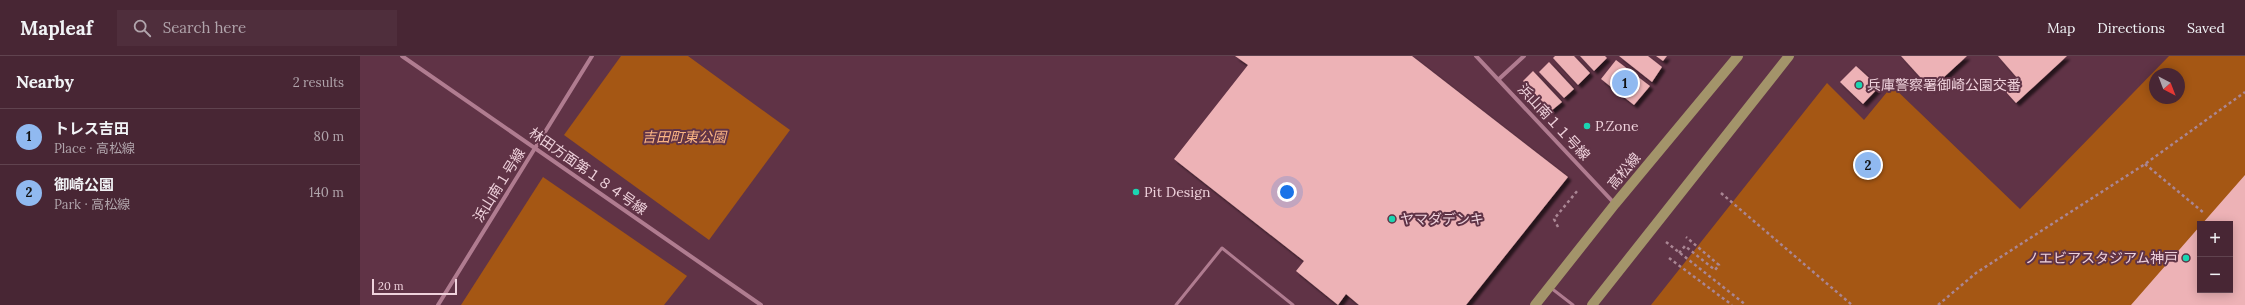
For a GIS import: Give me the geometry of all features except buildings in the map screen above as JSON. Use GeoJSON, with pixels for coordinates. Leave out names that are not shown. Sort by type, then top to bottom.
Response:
{"type":"FeatureCollection","features":[{"type":"Feature","properties":{"kind":"main road","name":"高松線"},"geometry":{"type":"LineString","coordinates":[[1535,305],[1615,204],[1738,56]]}},
{"type":"Feature","properties":{"kind":"main road"},"geometry":{"type":"LineString","coordinates":[[1592,305],[1789,56]]}},
{"type":"Feature","properties":{"kind":"street","name":"林田方面第１８４号線"},"geometry":{"type":"LineString","coordinates":[[402,56],[761,305]]}},
{"type":"Feature","properties":{"kind":"street","name":"浜山南１号線"},"geometry":{"type":"LineString","coordinates":[[438,305],[592,56]]}},
{"type":"Feature","properties":{"kind":"street","name":"浜山南１１号線"},"geometry":{"type":"LineString","coordinates":[[1476,56],[1615,204]]}},
{"type":"Feature","properties":{"kind":"street"},"geometry":{"type":"LineString","coordinates":[[1499,79],[1524,56]]}},
{"type":"Feature","properties":{"kind":"lane"},"geometry":{"type":"LineString","coordinates":[[1176,305],[1222,248],[1293,305]]}},
{"type":"Feature","properties":{"kind":"lane"},"geometry":{"type":"LineString","coordinates":[[1549,287],[1573,305]]}},
{"type":"Feature","properties":{"kind":"path"},"geometry":{"type":"LineString","coordinates":[[1938,305],[1976,273],[2145,164],[2245,92]]}},
{"type":"Feature","properties":{"kind":"path"},"geometry":{"type":"LineString","coordinates":[[2145,164],[2204,213]]}},
{"type":"Feature","properties":{"kind":"path"},"geometry":{"type":"LineString","coordinates":[[1558,227],[1554,219],[1581,186]]}},
{"type":"Feature","properties":{"kind":"path"},"geometry":{"type":"LineString","coordinates":[[1721,193],[1852,305]]}},
{"type":"Feature","properties":{"kind":"path"},"geometry":{"type":"LineString","coordinates":[[1679,253],[1685,246],[1715,270],[1719,265],[1686,237]]}},
{"type":"Feature","properties":{"kind":"path"},"geometry":{"type":"LineString","coordinates":[[1669,258],[1732,305]]}},
{"type":"Feature","properties":{"kind":"green space","name":"吉田町東公園"},"geometry":{"type":"Polygon","coordinates":[[[621,56],[688,56],[790,130],[709,240],[564,135],[621,56]]]}},
{"type":"Feature","properties":{"kind":"green space"},"geometry":{"type":"Polygon","coordinates":[[[2169,56],[2245,56],[2245,305],[1651,305],[1827,83],[1864,120],[1892,86],[2020,209],[2149,77],[2149,104],[2185,104],[2185,68],[2157,68],[2169,56]]]}},
{"type":"Feature","properties":{"kind":"green space"},"geometry":{"type":"Polygon","coordinates":[[[543,177],[687,276],[664,305],[461,305],[543,177]]]}},
{"type":"Feature","properties":{"kind":"place","name":"トレス吉田"},"geometry":{"type":"Point","coordinates":[1625,83]}},
{"type":"Feature","properties":{"kind":"place","name":"兵庫警察署御崎公園交番"},"geometry":{"type":"Point","coordinates":[1859,85]}},
{"type":"Feature","properties":{"kind":"place","name":"P.Zone"},"geometry":{"type":"Point","coordinates":[1587,126]}},
{"type":"Feature","properties":{"kind":"place","name":"御崎公園"},"geometry":{"type":"Point","coordinates":[1868,165]}},
{"type":"Feature","properties":{"kind":"place","name":"Pit Design"},"geometry":{"type":"Point","coordinates":[1136,192]}},
{"type":"Feature","properties":{"kind":"place","name":"ヤマダデンキ"},"geometry":{"type":"Point","coordinates":[1392,219]}},
{"type":"Feature","properties":{"kind":"place","name":"ノエビアスタジアム神戸"},"geometry":{"type":"Point","coordinates":[2186,258]}}]}
